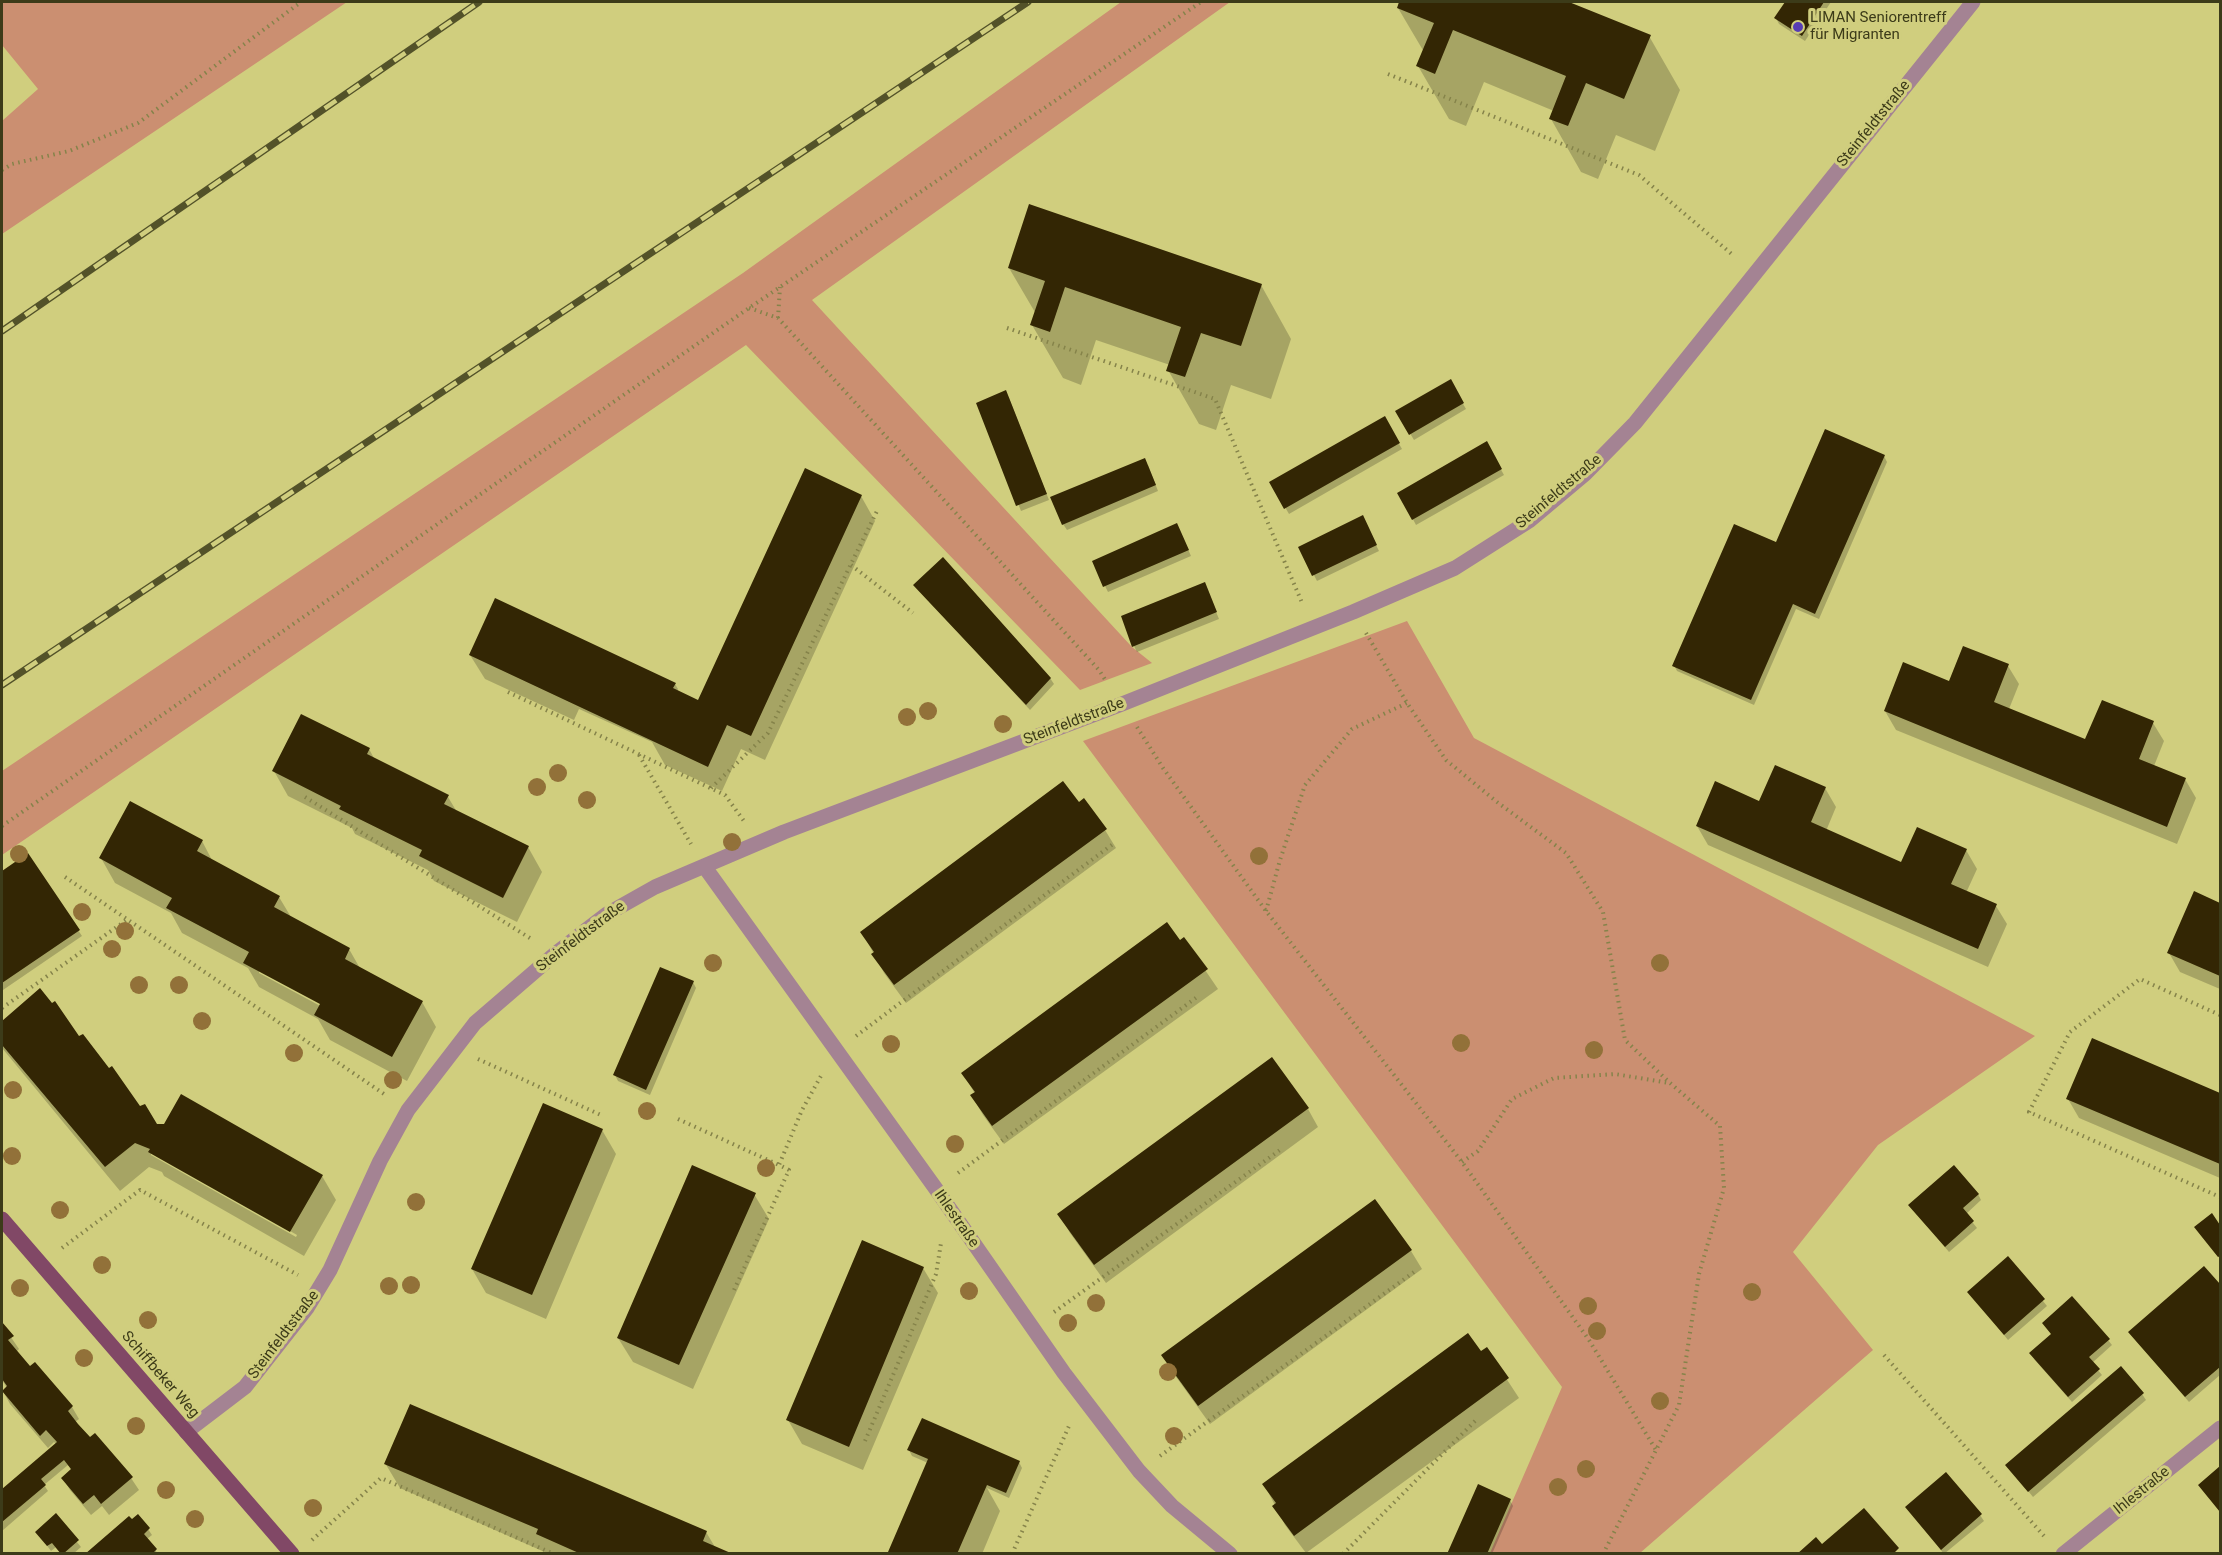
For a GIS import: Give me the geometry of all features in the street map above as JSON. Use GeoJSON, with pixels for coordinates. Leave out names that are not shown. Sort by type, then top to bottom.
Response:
{"type":"FeatureCollection","features":[{"type":"Feature","properties":{"kind":"main road","name":"Schiffbeker Weg"},"geometry":{"type":"LineString","coordinates":[[2,1219],[186,1431],[299,1550]]}},
{"type":"Feature","properties":{"kind":"street","name":"Steinfeldtstraße"},"geometry":{"type":"LineString","coordinates":[[186,1431],[245,1387],[307,1308],[330,1270],[380,1161],[408,1110],[455,1049],[476,1023],[555,954],[607,914],[655,887],[760,843],[1122,704],[1353,612],[1455,568],[1529,521],[1585,474],[1635,423],[1973,2]]}},
{"type":"Feature","properties":{"kind":"street","name":"Ihlestraße"},"geometry":{"type":"LineString","coordinates":[[704,866],[1082,1397],[1139,1471],[1172,1506],[1230,1554]]}},
{"type":"Feature","properties":{"kind":"street","name":"Ihlestraße"},"geometry":{"type":"LineString","coordinates":[[2063,1554],[2220,1428]]}},
{"type":"Feature","properties":{"kind":"path"},"geometry":{"type":"LineString","coordinates":[[2,170],[12,164],[69,151],[138,123],[301,2]]}},
{"type":"Feature","properties":{"kind":"path"},"geometry":{"type":"LineString","coordinates":[[2,826],[749,308],[1201,2]]}},
{"type":"Feature","properties":{"kind":"path"},"geometry":{"type":"LineString","coordinates":[[1388,74],[1639,175],[1754,274]]}},
{"type":"Feature","properties":{"kind":"path"},"geometry":{"type":"LineString","coordinates":[[778,318],[780,287]]}},
{"type":"Feature","properties":{"kind":"path"},"geometry":{"type":"LineString","coordinates":[[749,308],[778,318],[1099,669],[1163,768],[1266,911],[1462,1162],[1589,1340],[1656,1450]]}},
{"type":"Feature","properties":{"kind":"path"},"geometry":{"type":"LineString","coordinates":[[1007,328],[1215,399],[1313,627]]}},
{"type":"Feature","properties":{"kind":"path"},"geometry":{"type":"LineString","coordinates":[[711,788],[768,733],[877,512]]}},
{"type":"Feature","properties":{"kind":"path"},"geometry":{"type":"LineString","coordinates":[[851,565],[913,613]]}},
{"type":"Feature","properties":{"kind":"path"},"geometry":{"type":"LineString","coordinates":[[1353,612],[1407,703],[1446,760],[1497,802],[1566,853],[1603,912],[1625,1040],[1720,1126],[1724,1188],[1699,1274],[1679,1405],[1603,1554]]}},
{"type":"Feature","properties":{"kind":"path"},"geometry":{"type":"LineString","coordinates":[[508,692],[725,795],[760,843]]}},
{"type":"Feature","properties":{"kind":"path"},"geometry":{"type":"LineString","coordinates":[[1266,911],[1305,785],[1352,729],[1407,703]]}},
{"type":"Feature","properties":{"kind":"path"},"geometry":{"type":"LineString","coordinates":[[639,754],[704,866]]}},
{"type":"Feature","properties":{"kind":"path"},"geometry":{"type":"LineString","coordinates":[[305,797],[555,954]]}},
{"type":"Feature","properties":{"kind":"path"},"geometry":{"type":"LineString","coordinates":[[779,1165],[802,1110],[836,1051],[1113,844]]}},
{"type":"Feature","properties":{"kind":"path"},"geometry":{"type":"LineString","coordinates":[[66,877],[408,1110]]}},
{"type":"Feature","properties":{"kind":"path"},"geometry":{"type":"LineString","coordinates":[[2,1008],[128,919]]}},
{"type":"Feature","properties":{"kind":"path"},"geometry":{"type":"LineString","coordinates":[[2220,1015],[2140,979],[2070,1032],[2029,1112],[2220,1197]]}},
{"type":"Feature","properties":{"kind":"path"},"geometry":{"type":"LineString","coordinates":[[936,1190],[1197,997]]}},
{"type":"Feature","properties":{"kind":"path"},"geometry":{"type":"LineString","coordinates":[[455,1049],[600,1115]]}},
{"type":"Feature","properties":{"kind":"path"},"geometry":{"type":"LineString","coordinates":[[1462,1162],[1478,1151],[1512,1099],[1554,1078],[1615,1074],[1670,1083]]}},
{"type":"Feature","properties":{"kind":"path"},"geometry":{"type":"LineString","coordinates":[[678,1119],[789,1170],[734,1290]]}},
{"type":"Feature","properties":{"kind":"path"},"geometry":{"type":"LineString","coordinates":[[1032,1328],[1280,1150]]}},
{"type":"Feature","properties":{"kind":"path"},"geometry":{"type":"LineString","coordinates":[[40,1264],[140,1190],[319,1288]]}},
{"type":"Feature","properties":{"kind":"path"},"geometry":{"type":"LineString","coordinates":[[865,1441],[936,1274],[948,1207]]}},
{"type":"Feature","properties":{"kind":"path"},"geometry":{"type":"LineString","coordinates":[[1139,1471],[1414,1272]]}},
{"type":"Feature","properties":{"kind":"path"},"geometry":{"type":"LineString","coordinates":[[1884,1355],[2044,1536]]}},
{"type":"Feature","properties":{"kind":"path"},"geometry":{"type":"LineString","coordinates":[[1012,1554],[1082,1397]]}},
{"type":"Feature","properties":{"kind":"path"},"geometry":{"type":"LineString","coordinates":[[1343,1554],[1478,1418]]}},
{"type":"Feature","properties":{"kind":"path"},"geometry":{"type":"LineString","coordinates":[[299,1550],[381,1478],[554,1554]]}},
{"type":"Feature","properties":{"kind":"shaded area"},"geometry":{"type":"Polygon","coordinates":[[[2,2],[347,2],[2,234],[2,121],[38,89],[2,45],[2,2]]]}},
{"type":"Feature","properties":{"kind":"shaded area"},"geometry":{"type":"Polygon","coordinates":[[[1121,2],[1230,2],[812,300],[1132,647],[1152,663],[1080,690],[746,345],[2,855],[2,771],[743,273],[1121,2]]]}},
{"type":"Feature","properties":{"kind":"shaded area"},"geometry":{"type":"Polygon","coordinates":[[[1407,621],[1474,738],[2035,1036],[1878,1145],[1793,1252],[1873,1350],[1640,1553],[1490,1553],[1562,1387],[1083,741],[1407,621]]]}},
{"type":"Feature","properties":{"kind":"building"},"geometry":{"type":"Polygon","coordinates":[[[1399,2],[1569,2],[1651,35],[1624,99],[1586,83],[1568,126],[1549,119],[1566,76],[1453,30],[1435,74],[1416,66],[1434,23],[1397,8],[1399,2]]]}},
{"type":"Feature","properties":{"kind":"building","name":"LIMAN Seniorentreff für Migranten"},"geometry":{"type":"Polygon","coordinates":[[[1785,2],[1824,2],[1802,36],[1774,18],[1785,2]]]}},
{"type":"Feature","properties":{"kind":"building"},"geometry":{"type":"Polygon","coordinates":[[[1029,204],[1262,284],[1241,346],[1201,333],[1185,377],[1166,371],[1181,327],[1065,287],[1050,332],[1030,325],[1045,281],[1008,268],[1029,204]]]}},
{"type":"Feature","properties":{"kind":"building"},"geometry":{"type":"Polygon","coordinates":[[[1451,379],[1464,403],[1409,435],[1395,411],[1451,379]]]}},
{"type":"Feature","properties":{"kind":"building"},"geometry":{"type":"Polygon","coordinates":[[[1006,390],[1047,494],[1016,506],[976,403],[1006,390]]]}},
{"type":"Feature","properties":{"kind":"building"},"geometry":{"type":"Polygon","coordinates":[[[1385,416],[1400,443],[1284,509],[1269,482],[1385,416]]]}},
{"type":"Feature","properties":{"kind":"building"},"geometry":{"type":"Polygon","coordinates":[[[1825,429],[1885,455],[1815,614],[1793,604],[1751,700],[1672,666],[1734,524],[1776,542],[1825,429]]]}},
{"type":"Feature","properties":{"kind":"building"},"geometry":{"type":"Polygon","coordinates":[[[1487,441],[1502,469],[1412,520],[1397,493],[1487,441]]]}},
{"type":"Feature","properties":{"kind":"building"},"geometry":{"type":"Polygon","coordinates":[[[1145,458],[1156,485],[1062,525],[1050,497],[1145,458]]]}},
{"type":"Feature","properties":{"kind":"building"},"geometry":{"type":"Polygon","coordinates":[[[805,468],[862,495],[751,736],[727,725],[708,767],[469,655],[495,598],[676,683],[673,688],[698,700],[805,468]]]}},
{"type":"Feature","properties":{"kind":"building"},"geometry":{"type":"Polygon","coordinates":[[[1363,515],[1377,545],[1312,576],[1298,547],[1363,515]]]}},
{"type":"Feature","properties":{"kind":"building"},"geometry":{"type":"Polygon","coordinates":[[[1177,523],[1189,550],[1103,587],[1092,561],[1177,523]]]}},
{"type":"Feature","properties":{"kind":"building"},"geometry":{"type":"Polygon","coordinates":[[[943,557],[1051,678],[1026,705],[913,585],[943,557]]]}},
{"type":"Feature","properties":{"kind":"building"},"geometry":{"type":"Polygon","coordinates":[[[1205,582],[1217,612],[1132,647],[1121,616],[1205,582]]]}},
{"type":"Feature","properties":{"kind":"building"},"geometry":{"type":"Polygon","coordinates":[[[1963,646],[2009,664],[1994,702],[2085,739],[2102,700],[2154,721],[2139,759],[2186,778],[2167,827],[1884,711],[1903,662],[1949,681],[1963,646]]]}},
{"type":"Feature","properties":{"kind":"building"},"geometry":{"type":"Polygon","coordinates":[[[301,714],[370,748],[367,754],[449,795],[444,804],[529,846],[503,898],[419,856],[422,850],[339,809],[341,806],[272,771],[301,714]]]}},
{"type":"Feature","properties":{"kind":"building"},"geometry":{"type":"Polygon","coordinates":[[[1775,765],[1826,787],[1811,822],[1901,862],[1917,827],[1967,849],[1951,884],[1997,904],[1978,949],[1696,826],[1715,781],[1759,801],[1775,765]]]}},
{"type":"Feature","properties":{"kind":"building"},"geometry":{"type":"Polygon","coordinates":[[[1063,781],[1079,802],[1084,798],[1107,829],[894,985],[871,954],[874,952],[860,932],[1063,781]]]}},
{"type":"Feature","properties":{"kind":"building"},"geometry":{"type":"Polygon","coordinates":[[[130,801],[203,840],[197,851],[280,896],[274,907],[350,948],[345,959],[423,1001],[392,1057],[314,1015],[320,1004],[243,963],[249,952],[166,908],[172,898],[99,858],[130,801]]]}},
{"type":"Feature","properties":{"kind":"building"},"geometry":{"type":"Polygon","coordinates":[[[28,853],[80,930],[2,983],[2,871],[28,853]]]}},
{"type":"Feature","properties":{"kind":"building"},"geometry":{"type":"Polygon","coordinates":[[[2194,891],[2220,903],[2220,976],[2167,953],[2194,891]]]}},
{"type":"Feature","properties":{"kind":"building"},"geometry":{"type":"Polygon","coordinates":[[[1167,922],[1180,940],[1184,937],[1208,969],[992,1126],[970,1095],[975,1092],[961,1073],[1167,922]]]}},
{"type":"Feature","properties":{"kind":"building"},"geometry":{"type":"Polygon","coordinates":[[[660,967],[694,981],[646,1090],[613,1075],[660,967]]]}},
{"type":"Feature","properties":{"kind":"building"},"geometry":{"type":"Polygon","coordinates":[[[40,988],[52,1003],[55,1001],[79,1036],[83,1034],[109,1068],[112,1066],[140,1106],[145,1104],[157,1124],[164,1124],[181,1094],[323,1175],[290,1232],[148,1152],[150,1149],[135,1143],[105,1167],[2,1045],[2,1021],[40,988]]]}},
{"type":"Feature","properties":{"kind":"building"},"geometry":{"type":"Polygon","coordinates":[[[2092,1038],[2220,1093],[2220,1164],[2066,1099],[2092,1038]]]}},
{"type":"Feature","properties":{"kind":"building"},"geometry":{"type":"Polygon","coordinates":[[[1272,1057],[1309,1108],[1094,1265],[1057,1214],[1272,1057]]]}},
{"type":"Feature","properties":{"kind":"building"},"geometry":{"type":"Polygon","coordinates":[[[543,1103],[603,1129],[532,1295],[471,1269],[543,1103]]]}},
{"type":"Feature","properties":{"kind":"building"},"geometry":{"type":"Polygon","coordinates":[[[692,1165],[756,1193],[679,1365],[617,1338],[692,1165]]]}},
{"type":"Feature","properties":{"kind":"building"},"geometry":{"type":"Polygon","coordinates":[[[1954,1165],[1979,1194],[1963,1208],[1974,1221],[1945,1247],[1908,1205],[1954,1165]]]}},
{"type":"Feature","properties":{"kind":"building"},"geometry":{"type":"Polygon","coordinates":[[[1375,1199],[1412,1250],[1198,1406],[1161,1355],[1375,1199]]]}},
{"type":"Feature","properties":{"kind":"building"},"geometry":{"type":"Polygon","coordinates":[[[2212,1213],[2220,1225],[2220,1256],[2218,1257],[2194,1227],[2212,1213]]]}},
{"type":"Feature","properties":{"kind":"building"},"geometry":{"type":"Polygon","coordinates":[[[862,1240],[924,1267],[849,1447],[786,1420],[862,1240]]]}},
{"type":"Feature","properties":{"kind":"building"},"geometry":{"type":"Polygon","coordinates":[[[2008,1256],[2045,1299],[2004,1335],[1967,1292],[2008,1256]]]}},
{"type":"Feature","properties":{"kind":"building"},"geometry":{"type":"Polygon","coordinates":[[[2204,1266],[2220,1284],[2220,1367],[2185,1397],[2128,1332],[2204,1266]]]}},
{"type":"Feature","properties":{"kind":"building"},"geometry":{"type":"Polygon","coordinates":[[[2072,1296],[2110,1339],[2089,1357],[2100,1369],[2068,1397],[2029,1353],[2051,1334],[2042,1323],[2072,1296]]]}},
{"type":"Feature","properties":{"kind":"building"},"geometry":{"type":"Polygon","coordinates":[[[2,1322],[14,1336],[8,1340],[30,1366],[35,1362],[73,1406],[68,1411],[78,1424],[90,1437],[95,1433],[133,1477],[101,1504],[94,1495],[83,1504],[61,1478],[71,1469],[64,1460],[41,1479],[46,1485],[2,1522],[2,1489],[57,1442],[46,1430],[40,1436],[2,1391],[7,1386],[2,1379],[2,1322]]]}},
{"type":"Feature","properties":{"kind":"building"},"geometry":{"type":"Polygon","coordinates":[[[1468,1333],[1481,1351],[1487,1347],[1509,1378],[1294,1536],[1272,1506],[1276,1503],[1262,1484],[1468,1333]]]}},
{"type":"Feature","properties":{"kind":"building"},"geometry":{"type":"Polygon","coordinates":[[[2121,1366],[2144,1393],[2028,1492],[2005,1465],[2121,1366]]]}},
{"type":"Feature","properties":{"kind":"building"},"geometry":{"type":"Polygon","coordinates":[[[410,1404],[707,1531],[703,1541],[733,1554],[581,1554],[536,1534],[538,1529],[384,1464],[410,1404]]]}},
{"type":"Feature","properties":{"kind":"building"},"geometry":{"type":"Polygon","coordinates":[[[922,1418],[1020,1461],[1006,1493],[987,1485],[957,1554],[888,1552],[928,1459],[907,1450],[922,1418]]]}},
{"type":"Feature","properties":{"kind":"building"},"geometry":{"type":"Polygon","coordinates":[[[2220,1466],[2220,1512],[2198,1485],[2220,1466]]]}},
{"type":"Feature","properties":{"kind":"building"},"geometry":{"type":"Polygon","coordinates":[[[1946,1472],[1982,1514],[1941,1550],[1905,1507],[1946,1472]]]}},
{"type":"Feature","properties":{"kind":"building"},"geometry":{"type":"Polygon","coordinates":[[[1478,1484],[1511,1499],[1487,1554],[1447,1554],[1478,1484]]]}},
{"type":"Feature","properties":{"kind":"building"},"geometry":{"type":"Polygon","coordinates":[[[1864,1508],[1899,1548],[1893,1554],[1797,1554],[1816,1537],[1822,1544],[1864,1508]]]}},
{"type":"Feature","properties":{"kind":"building"},"geometry":{"type":"Polygon","coordinates":[[[56,1513],[79,1540],[63,1554],[52,1543],[47,1546],[35,1532],[56,1513]]]}},
{"type":"Feature","properties":{"kind":"building"},"geometry":{"type":"Polygon","coordinates":[[[138,1514],[150,1528],[144,1534],[157,1549],[152,1554],[85,1554],[129,1516],[132,1519],[138,1514]]]}},
{"type":"Feature","properties":{"kind":"railway"},"geometry":{"type":"LineString","coordinates":[[2,331],[479,2]]}},
{"type":"Feature","properties":{"kind":"railway"},"geometry":{"type":"LineString","coordinates":[[2,685],[1028,2]]}},
{"type":"Feature","properties":{"kind":"place","name":"LIMAN Seniorentreff für Migranten"},"geometry":{"type":"Point","coordinates":[1798,27]}}]}
